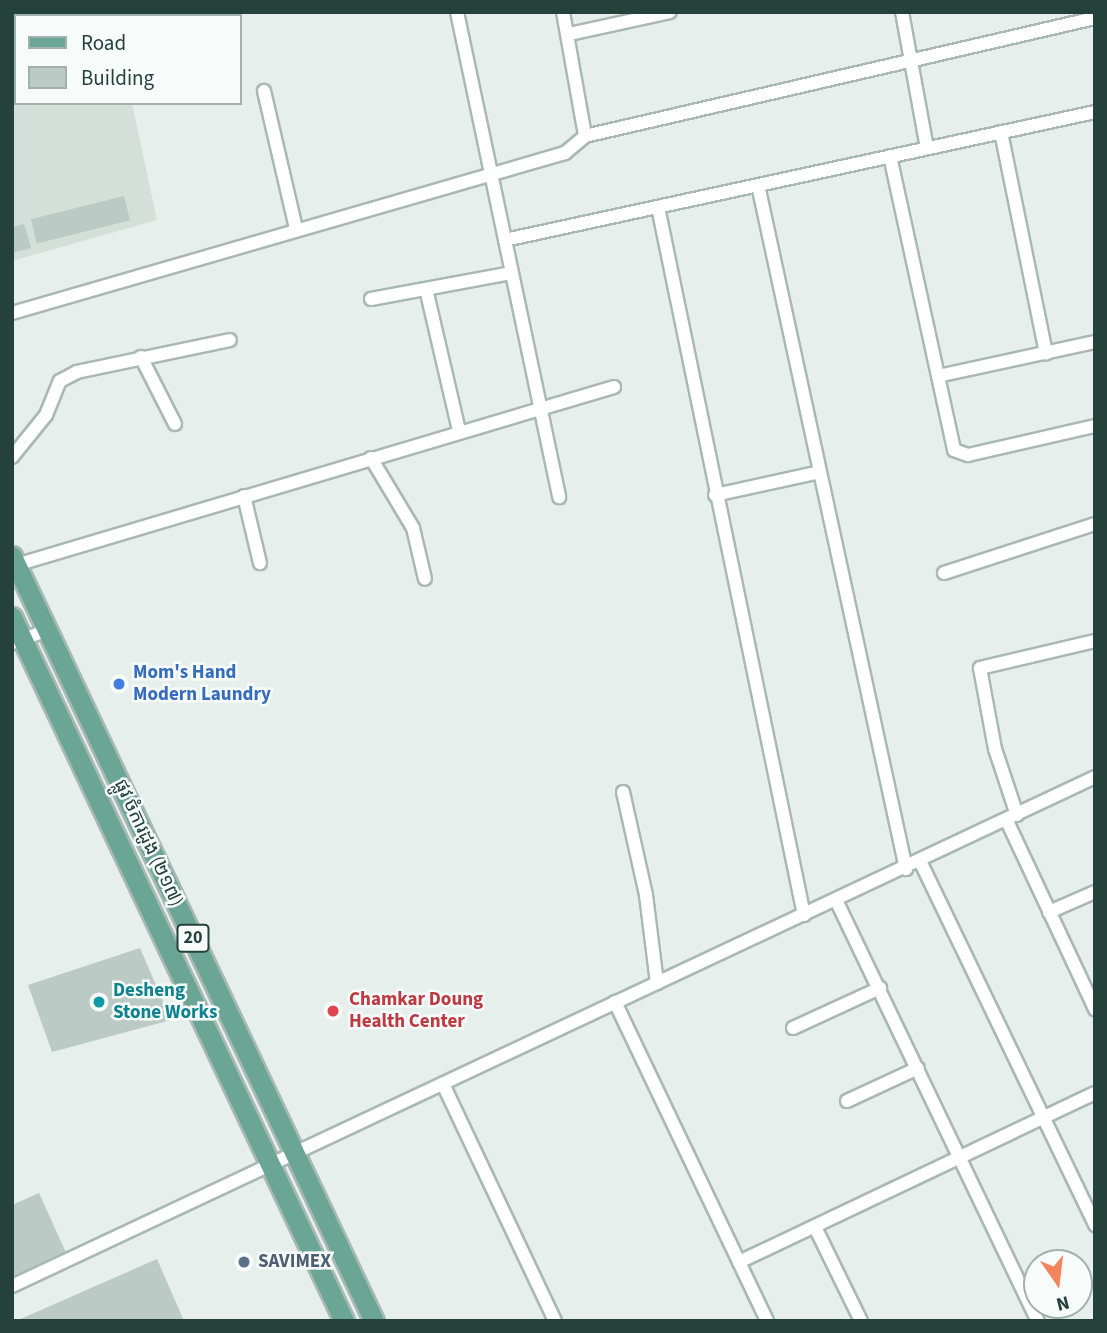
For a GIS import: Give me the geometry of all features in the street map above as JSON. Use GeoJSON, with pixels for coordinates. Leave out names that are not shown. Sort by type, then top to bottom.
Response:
{"type":"FeatureCollection","features":[{"type":"Feature","properties":{"kind":"main road","name":"ផ្លូវ ចំការដូង (២១៧)"},"geometry":{"type":"LineString","coordinates":[[14,560],[374,1321]]}},
{"type":"Feature","properties":{"kind":"main road","name":"ផ្លូវ ចំការដូង (២១៧)"},"geometry":{"type":"LineString","coordinates":[[12,617],[17,641],[344,1321]]}},
{"type":"Feature","properties":{"kind":"street"},"geometry":{"type":"LineString","coordinates":[[457,12],[478,93],[488,172],[559,497]]}},
{"type":"Feature","properties":{"kind":"street"},"geometry":{"type":"LineString","coordinates":[[563,12],[585,136]]}},
{"type":"Feature","properties":{"kind":"street"},"geometry":{"type":"LineString","coordinates":[[569,34],[670,12]]}},
{"type":"Feature","properties":{"kind":"street"},"geometry":{"type":"LineString","coordinates":[[902,12],[927,148]]}},
{"type":"Feature","properties":{"kind":"street"},"geometry":{"type":"LineString","coordinates":[[12,313],[488,172],[565,153],[585,136],[1095,18]]}},
{"type":"Feature","properties":{"kind":"street"},"geometry":{"type":"LineString","coordinates":[[264,91],[296,229]]}},
{"type":"Feature","properties":{"kind":"street"},"geometry":{"type":"LineString","coordinates":[[505,240],[1095,111]]}},
{"type":"Feature","properties":{"kind":"street"},"geometry":{"type":"LineString","coordinates":[[1001,132],[1046,353]]}},
{"type":"Feature","properties":{"kind":"street"},"geometry":{"type":"LineString","coordinates":[[890,156],[938,376],[960,455],[1095,426]]}},
{"type":"Feature","properties":{"kind":"street"},"geometry":{"type":"LineString","coordinates":[[758,185],[906,869]]}},
{"type":"Feature","properties":{"kind":"street"},"geometry":{"type":"LineString","coordinates":[[658,207],[715,495],[804,915]]}},
{"type":"Feature","properties":{"kind":"street"},"geometry":{"type":"LineString","coordinates":[[371,299],[427,292],[511,272]]}},
{"type":"Feature","properties":{"kind":"street"},"geometry":{"type":"LineString","coordinates":[[427,292],[459,431]]}},
{"type":"Feature","properties":{"kind":"street"},"geometry":{"type":"LineString","coordinates":[[12,457],[46,415],[60,382],[90,368],[230,340]]}},
{"type":"Feature","properties":{"kind":"street"},"geometry":{"type":"LineString","coordinates":[[938,376],[1095,342]]}},
{"type":"Feature","properties":{"kind":"street"},"geometry":{"type":"LineString","coordinates":[[141,357],[174,424]]}},
{"type":"Feature","properties":{"kind":"street"},"geometry":{"type":"LineString","coordinates":[[14,560],[244,496],[538,407],[614,387]]}},
{"type":"Feature","properties":{"kind":"street"},"geometry":{"type":"LineString","coordinates":[[371,458],[412,528],[425,579]]}},
{"type":"Feature","properties":{"kind":"street"},"geometry":{"type":"LineString","coordinates":[[715,495],[820,472]]}},
{"type":"Feature","properties":{"kind":"street"},"geometry":{"type":"LineString","coordinates":[[244,496],[260,563]]}},
{"type":"Feature","properties":{"kind":"street"},"geometry":{"type":"LineString","coordinates":[[944,573],[1095,524]]}},
{"type":"Feature","properties":{"kind":"street"},"geometry":{"type":"LineString","coordinates":[[17,641],[47,630]]}},
{"type":"Feature","properties":{"kind":"street"},"geometry":{"type":"LineString","coordinates":[[1095,641],[979,670],[1012,818],[1049,912],[1095,1009]]}},
{"type":"Feature","properties":{"kind":"street"},"geometry":{"type":"LineString","coordinates":[[12,1286],[615,1002],[920,863],[1095,777]]}},
{"type":"Feature","properties":{"kind":"street"},"geometry":{"type":"LineString","coordinates":[[624,792],[646,895],[657,983]]}},
{"type":"Feature","properties":{"kind":"street"},"geometry":{"type":"LineString","coordinates":[[920,863],[1095,1225]]}},
{"type":"Feature","properties":{"kind":"street"},"geometry":{"type":"LineString","coordinates":[[1049,912],[1095,892]]}},
{"type":"Feature","properties":{"kind":"street"},"geometry":{"type":"LineString","coordinates":[[836,900],[1038,1321]]}},
{"type":"Feature","properties":{"kind":"street"},"geometry":{"type":"LineString","coordinates":[[793,1028],[880,988]]}},
{"type":"Feature","properties":{"kind":"street"},"geometry":{"type":"LineString","coordinates":[[615,1002],[767,1321]]}},
{"type":"Feature","properties":{"kind":"street"},"geometry":{"type":"LineString","coordinates":[[847,1101],[918,1068]]}},
{"type":"Feature","properties":{"kind":"street"},"geometry":{"type":"LineString","coordinates":[[443,1084],[555,1321]]}},
{"type":"Feature","properties":{"kind":"street"},"geometry":{"type":"LineString","coordinates":[[739,1262],[1095,1093]]}},
{"type":"Feature","properties":{"kind":"street"},"geometry":{"type":"LineString","coordinates":[[815,1227],[861,1321]]}},
{"type":"Feature","properties":{"kind":"shaded area"},"geometry":{"type":"Polygon","coordinates":[[[12,12],[113,12],[14,14],[14,105],[132,105],[157,220],[12,261],[12,12]]]}},
{"type":"Feature","properties":{"kind":"building"},"geometry":{"type":"Polygon","coordinates":[[[124,196],[130,220],[37,243],[31,219],[124,196]]]}},
{"type":"Feature","properties":{"kind":"building"},"geometry":{"type":"Polygon","coordinates":[[[24,224],[31,248],[12,253],[12,227],[24,224]]]}},
{"type":"Feature","properties":{"kind":"building","name":"Desheng Stone Works"},"geometry":{"type":"Polygon","coordinates":[[[140,948],[171,1020],[52,1052],[28,985],[140,948]]]}},
{"type":"Feature","properties":{"kind":"building"},"geometry":{"type":"Polygon","coordinates":[[[39,1193],[68,1257],[12,1282],[12,1205],[39,1193]]]}},
{"type":"Feature","properties":{"kind":"building"},"geometry":{"type":"Polygon","coordinates":[[[157,1259],[184,1321],[16,1321],[157,1259]]]}},
{"type":"Feature","properties":{"kind":"place","name":"Mom's Hand Modern Laundry"},"geometry":{"type":"Point","coordinates":[119,684]}},
{"type":"Feature","properties":{"kind":"place","name":"Desheng Stone Works"},"geometry":{"type":"Point","coordinates":[99,1002]}},
{"type":"Feature","properties":{"kind":"place","name":"Chamkar Doung Health Center"},"geometry":{"type":"Point","coordinates":[333,1011]}},
{"type":"Feature","properties":{"kind":"place","name":"SAVIMEX"},"geometry":{"type":"Point","coordinates":[244,1262]}}]}
